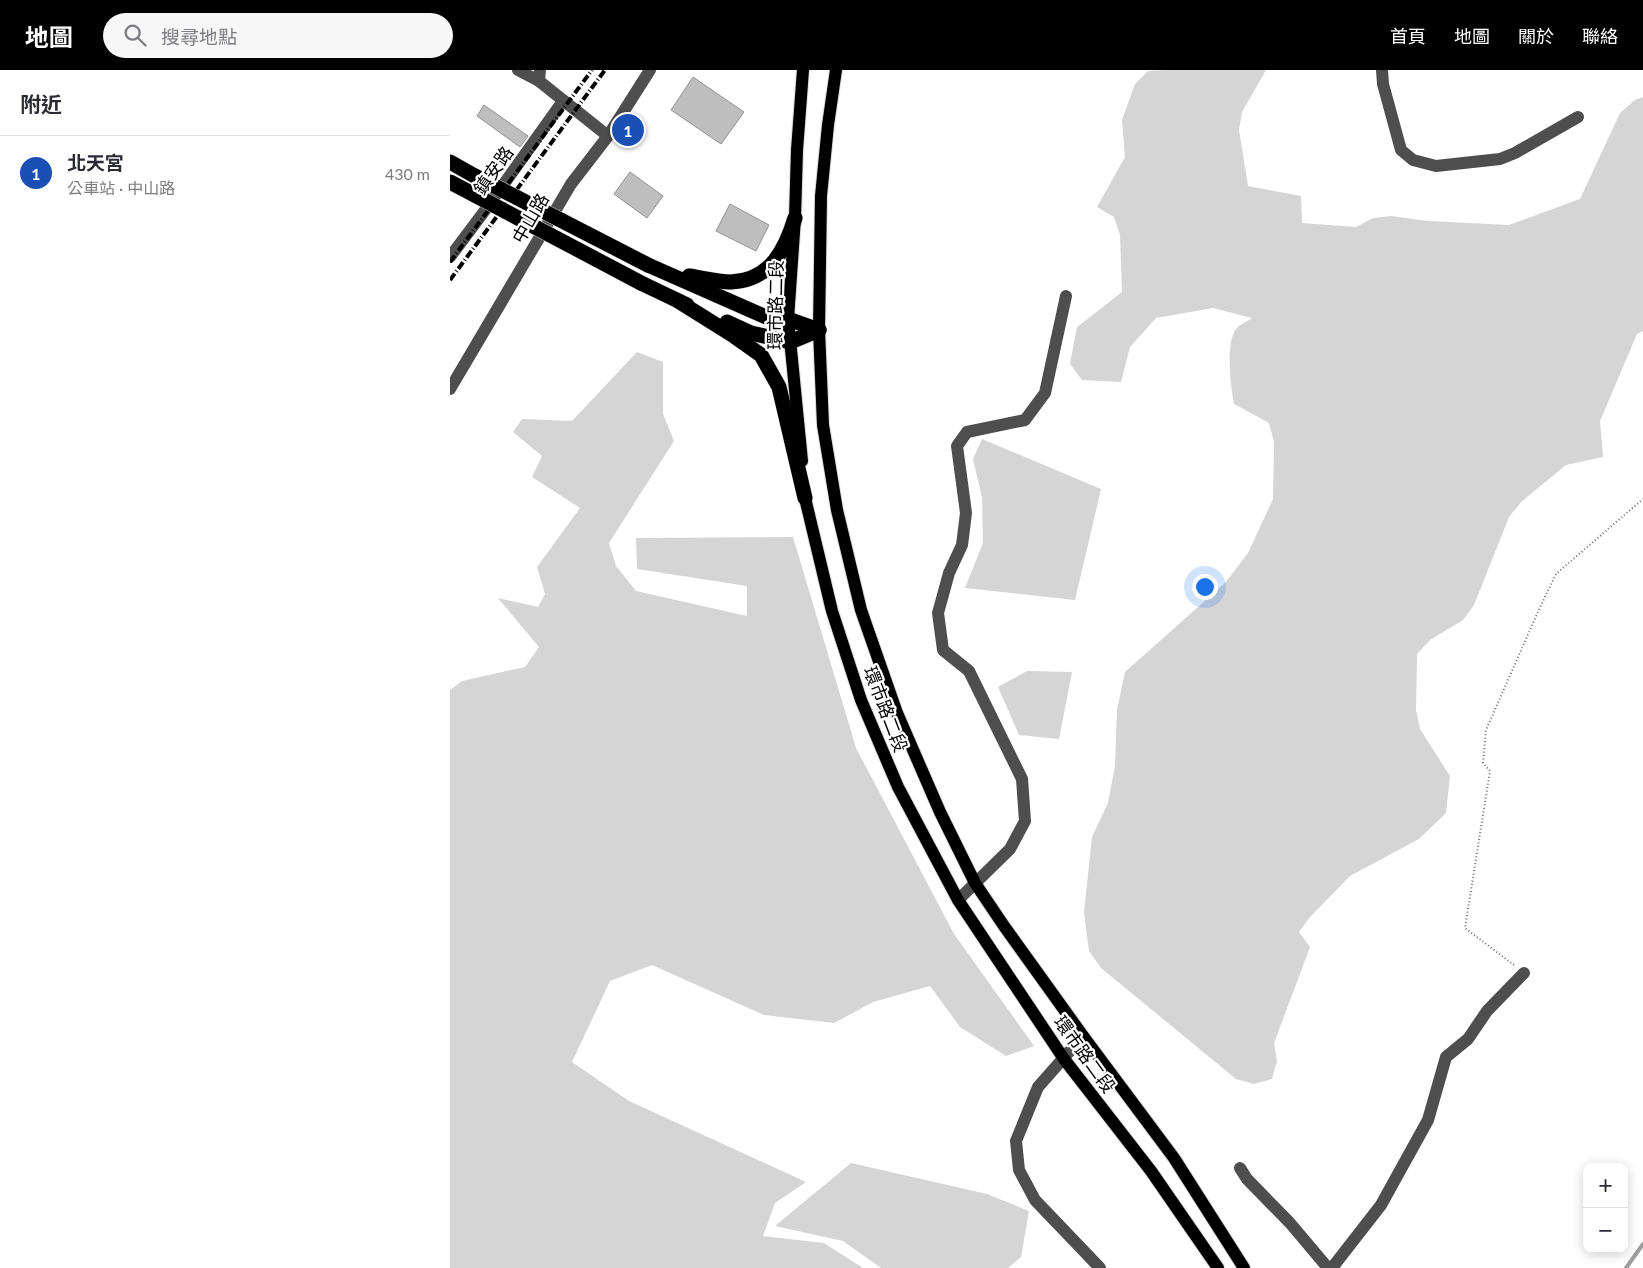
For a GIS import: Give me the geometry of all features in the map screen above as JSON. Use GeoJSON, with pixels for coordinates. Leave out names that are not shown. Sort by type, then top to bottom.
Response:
{"type":"FeatureCollection","features":[{"type":"Feature","properties":{"kind":"highway"},"geometry":{"type":"LineString","coordinates":[[450,162],[648,265],[766,317],[788,320],[819,330]]}},
{"type":"Feature","properties":{"kind":"highway"},"geometry":{"type":"LineString","coordinates":[[450,182],[641,283],[751,333],[790,342],[819,330]]}},
{"type":"Feature","properties":{"kind":"highway"},"geometry":{"type":"LineString","coordinates":[[663,271],[731,282],[748,279],[764,271],[778,257],[786,244],[795,218]]}},
{"type":"Feature","properties":{"kind":"highway"},"geometry":{"type":"LineString","coordinates":[[678,301],[761,355],[779,386],[805,498]]}},
{"type":"Feature","properties":{"kind":"main road","name":"環市路二段"},"geometry":{"type":"LineString","coordinates":[[836,70],[828,126],[822,196],[819,330],[823,425],[838,510],[861,610],[897,713],[940,812],[975,883],[1083,1036],[1174,1158],[1244,1268]]}},
{"type":"Feature","properties":{"kind":"main road","name":"環市路二段"},"geometry":{"type":"LineString","coordinates":[[802,73],[788,320],[790,342],[805,498],[832,611],[861,700],[898,787],[958,900],[1064,1059],[1151,1171],[1218,1268]]}},
{"type":"Feature","properties":{"kind":"street"},"geometry":{"type":"LineString","coordinates":[[518,70],[539,76],[563,101],[608,136]]}},
{"type":"Feature","properties":{"kind":"street","name":"中山路"},"geometry":{"type":"LineString","coordinates":[[450,389],[571,184],[608,136],[650,70]]}},
{"type":"Feature","properties":{"kind":"street"},"geometry":{"type":"LineString","coordinates":[[1382,70],[1383,84],[1401,150],[1413,160],[1436,166],[1500,159],[1515,153],[1578,117]]}},
{"type":"Feature","properties":{"kind":"street","name":"鎮安路"},"geometry":{"type":"LineString","coordinates":[[450,258],[563,101]]}},
{"type":"Feature","properties":{"kind":"street"},"geometry":{"type":"LineString","coordinates":[[450,187],[486,209]]}},
{"type":"Feature","properties":{"kind":"street"},"geometry":{"type":"LineString","coordinates":[[958,900],[1010,849],[1025,821],[1022,779],[969,671],[943,650],[938,613],[949,573],[962,545],[966,513],[957,446],[967,432],[1025,420],[1045,393],[1066,296]]}},
{"type":"Feature","properties":{"kind":"street"},"geometry":{"type":"LineString","coordinates":[[1240,1168],[1247,1179],[1330,1268],[1381,1205],[1428,1120],[1446,1057],[1468,1039],[1487,1011],[1524,973]]}},
{"type":"Feature","properties":{"kind":"street"},"geometry":{"type":"LineString","coordinates":[[1083,1036],[1038,1088],[1016,1141],[1019,1170],[1035,1200],[1100,1268]]}},
{"type":"Feature","properties":{"kind":"path"},"geometry":{"type":"LineString","coordinates":[[1524,973],[1465,928],[1490,771],[1482,763],[1486,730],[1556,574],[1643,499]]}},
{"type":"Feature","properties":{"kind":"shaded area"},"geometry":{"type":"Polygon","coordinates":[[[1266,70],[1242,112],[1239,130],[1248,186],[1301,196],[1302,223],[1356,227],[1373,218],[1391,216],[1428,221],[1509,225],[1580,199],[1620,113],[1635,100],[1643,97],[1643,331],[1637,334],[1600,421],[1603,457],[1566,465],[1521,502],[1509,517],[1474,605],[1463,620],[1430,640],[1417,654],[1416,710],[1420,729],[1450,776],[1446,813],[1419,839],[1350,876],[1310,917],[1299,932],[1310,947],[1274,1043],[1277,1061],[1272,1079],[1254,1084],[1236,1079],[1101,968],[1089,951],[1084,912],[1092,837],[1108,803],[1115,766],[1117,710],[1125,672],[1225,583],[1248,553],[1273,499],[1274,442],[1269,423],[1234,404],[1232,387],[1230,355],[1233,336],[1237,328],[1252,318],[1213,308],[1156,318],[1130,347],[1121,382],[1082,380],[1070,364],[1077,327],[1122,292],[1120,235],[1114,217],[1097,207],[1125,157],[1122,120],[1135,84],[1148,71],[1266,70]]]}},
{"type":"Feature","properties":{"kind":"shaded area"},"geometry":{"type":"Polygon","coordinates":[[[637,352],[663,362],[663,414],[674,441],[609,543],[616,566],[636,591],[747,616],[747,586],[637,569],[636,538],[793,537],[856,748],[954,934],[1034,1046],[1006,1056],[960,1027],[930,986],[873,1002],[834,1023],[764,1015],[652,965],[610,981],[572,1062],[629,1101],[806,1182],[775,1203],[763,1236],[824,1243],[863,1268],[450,1268],[450,690],[462,681],[525,667],[539,647],[498,598],[538,607],[545,594],[537,567],[580,508],[532,477],[542,456],[513,432],[522,419],[572,421],[637,352]]]}},
{"type":"Feature","properties":{"kind":"shaded area"},"geometry":{"type":"Polygon","coordinates":[[[982,439],[1101,489],[1075,600],[965,588],[983,543],[982,497],[973,459],[982,439]]]}},
{"type":"Feature","properties":{"kind":"shaded area"},"geometry":{"type":"Polygon","coordinates":[[[1027,671],[1072,672],[1059,739],[1019,735],[998,687],[1027,671]]]}},
{"type":"Feature","properties":{"kind":"shaded area"},"geometry":{"type":"Polygon","coordinates":[[[851,1163],[987,1194],[1029,1211],[1021,1257],[1008,1268],[881,1268],[843,1241],[775,1226],[851,1163]]]}},
{"type":"Feature","properties":{"kind":"building"},"geometry":{"type":"Polygon","coordinates":[[[693,77],[744,112],[721,144],[671,110],[693,77]]]}},
{"type":"Feature","properties":{"kind":"building"},"geometry":{"type":"Polygon","coordinates":[[[484,105],[528,136],[520,147],[477,116],[484,105]]]}},
{"type":"Feature","properties":{"kind":"building"},"geometry":{"type":"Polygon","coordinates":[[[630,172],[663,196],[647,218],[614,194],[630,172]]]}},
{"type":"Feature","properties":{"kind":"building"},"geometry":{"type":"Polygon","coordinates":[[[730,204],[769,225],[756,251],[716,231],[730,204]]]}},
{"type":"Feature","properties":{"kind":"waterway"},"geometry":{"type":"LineString","coordinates":[[1626,1268],[1643,1244]]}},
{"type":"Feature","properties":{"kind":"railway"},"geometry":{"type":"LineString","coordinates":[[450,262],[592,70]]}},
{"type":"Feature","properties":{"kind":"railway"},"geometry":{"type":"LineString","coordinates":[[450,280],[605,70]]}},
{"type":"Feature","properties":{"kind":"place","name":"北天宮"},"geometry":{"type":"Point","coordinates":[628,130]}}]}
